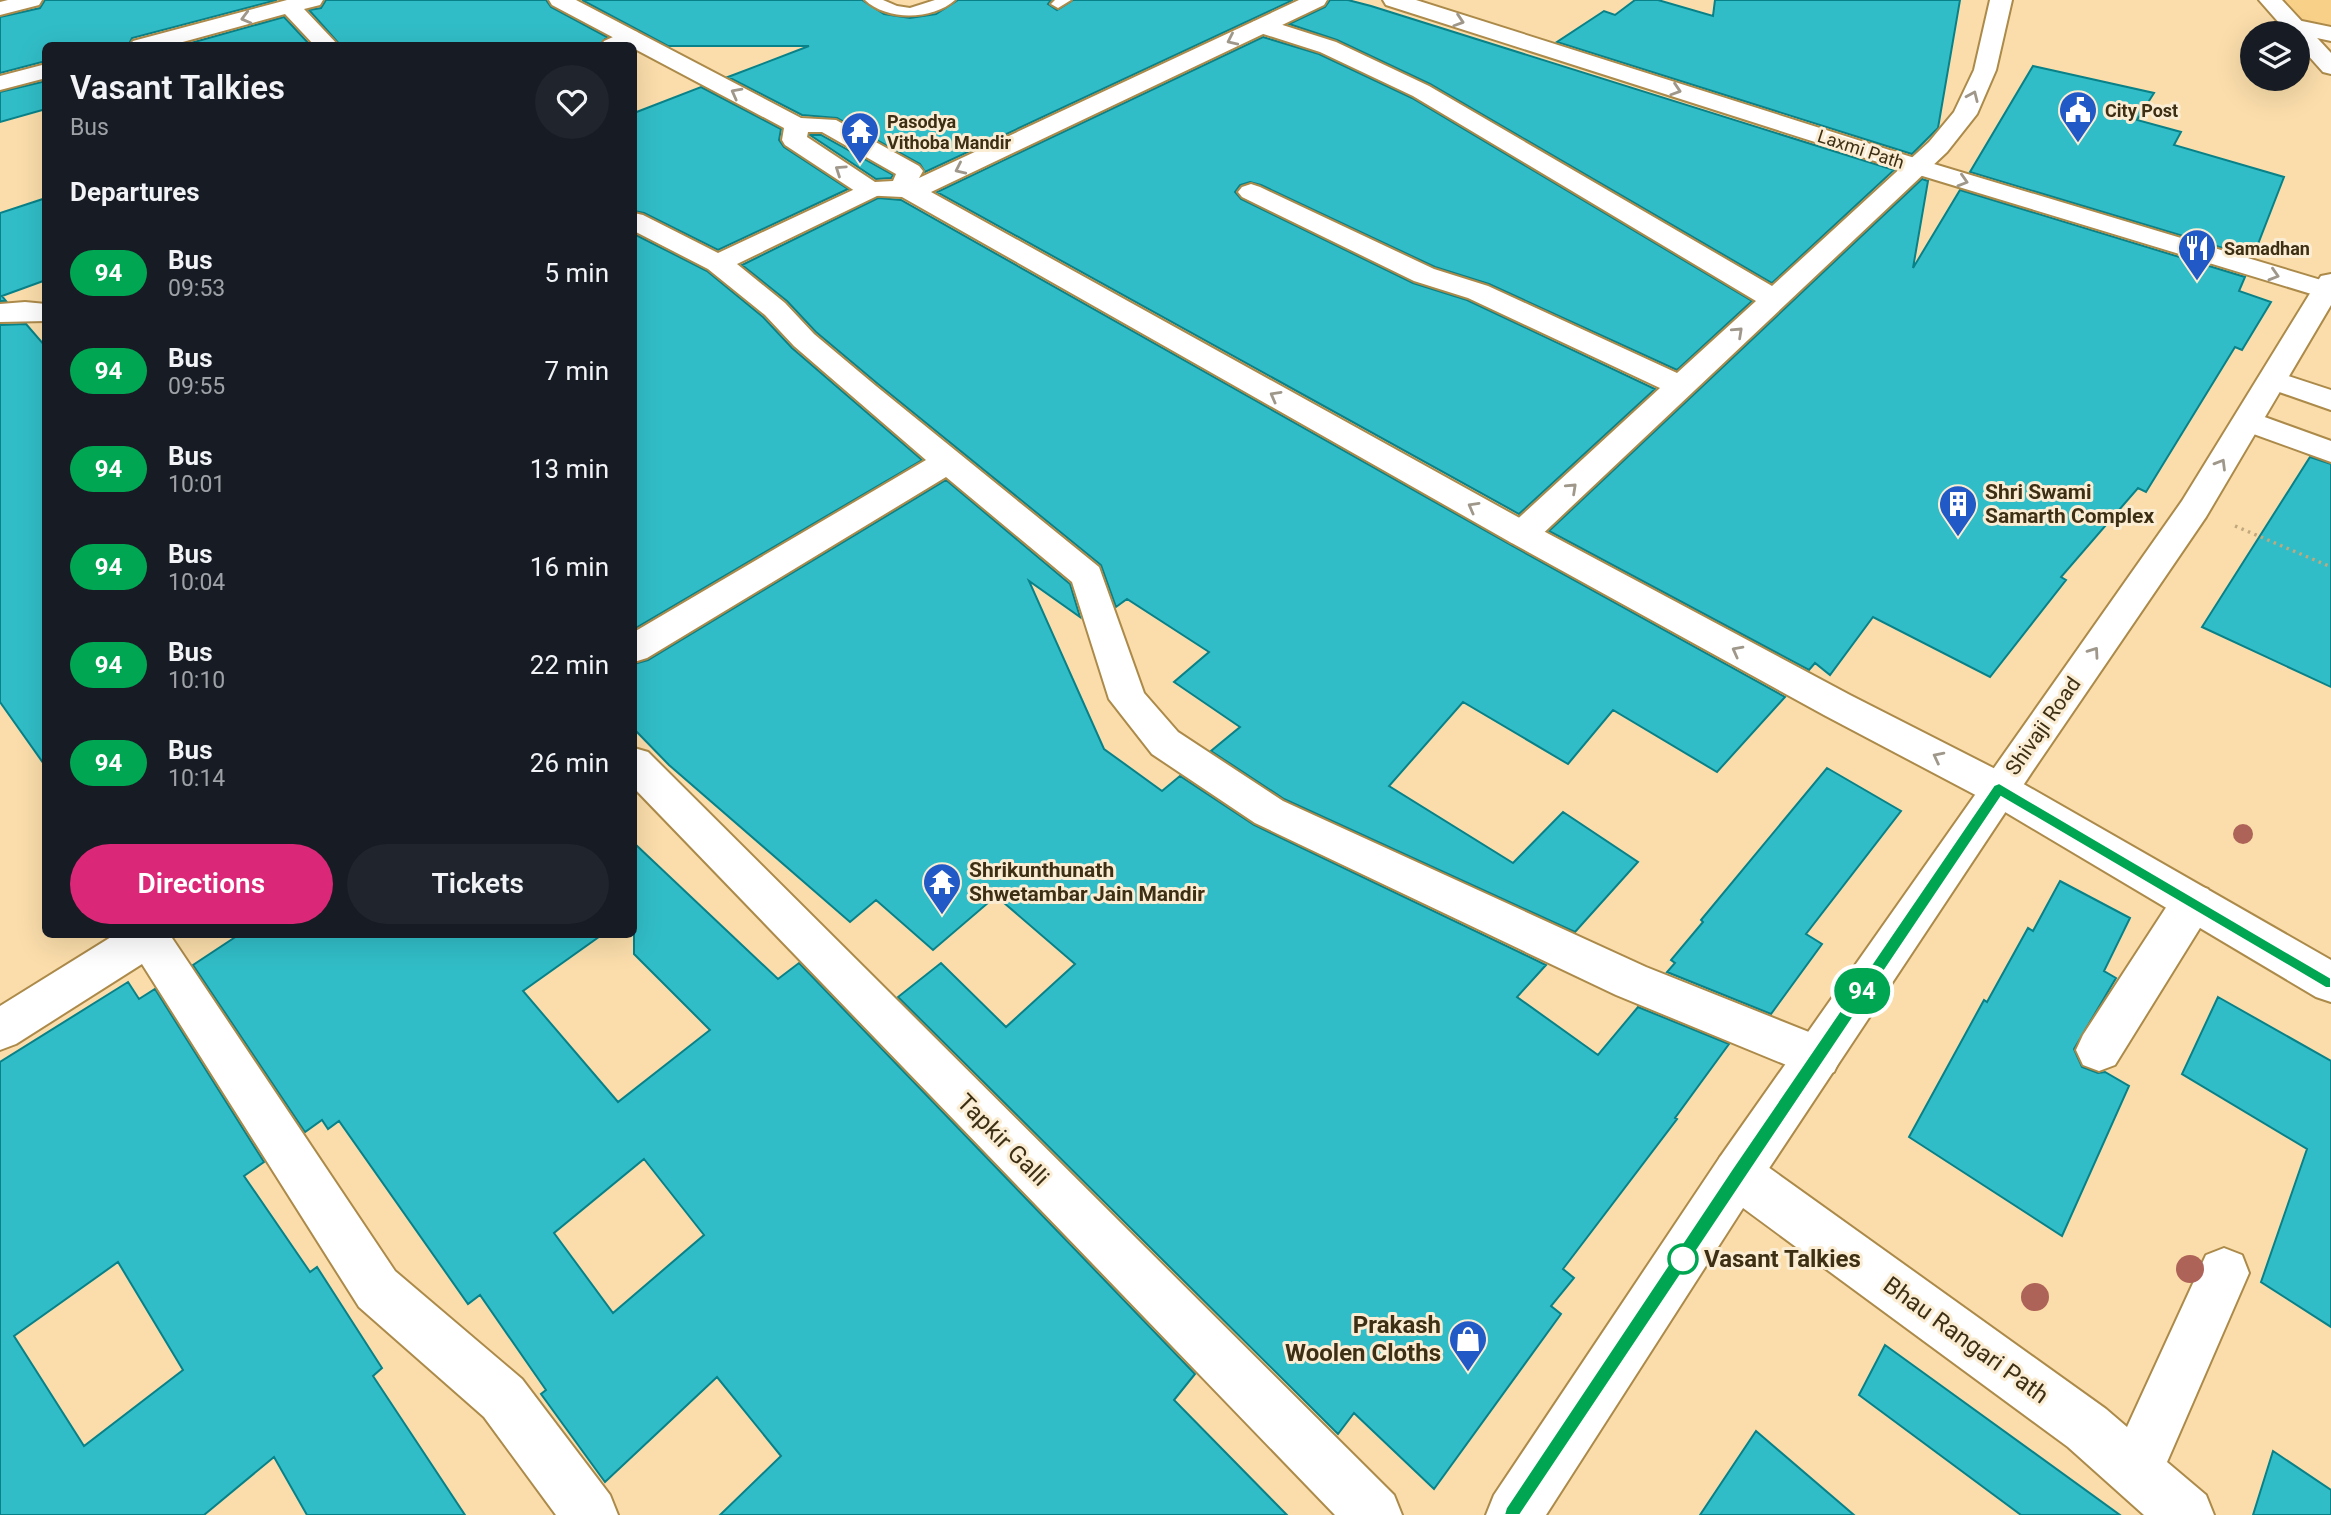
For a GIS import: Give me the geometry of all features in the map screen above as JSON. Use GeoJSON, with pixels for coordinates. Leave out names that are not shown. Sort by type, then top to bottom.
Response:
{"type":"FeatureCollection","features":[{"type":"Feature","properties":{"kind":"main road"},"geometry":{"type":"LineString","coordinates":[[0,9],[31,0]]}},
{"type":"Feature","properties":{"kind":"main road"},"geometry":{"type":"LineString","coordinates":[[156,42],[312,0]]}},
{"type":"Feature","properties":{"kind":"main road"},"geometry":{"type":"LineString","coordinates":[[560,0],[621,41]]}},
{"type":"Feature","properties":{"kind":"main road"},"geometry":{"type":"LineString","coordinates":[[718,263],[870,190],[907,190],[1316,0]]}},
{"type":"Feature","properties":{"kind":"main road","name":"Laxmi Path"},"geometry":{"type":"LineString","coordinates":[[1394,0],[1915,166],[2330,288]]}},
{"type":"Feature","properties":{"kind":"main road"},"geometry":{"type":"LineString","coordinates":[[1522,534],[1938,147],[1965,114],[1985,70],[2001,0]]}},
{"type":"Feature","properties":{"kind":"main road"},"geometry":{"type":"LineString","coordinates":[[2270,0],[2291,21]]}},
{"type":"Feature","properties":{"kind":"main road"},"geometry":{"type":"LineString","coordinates":[[289,6],[324,42]]}},
{"type":"Feature","properties":{"kind":"main road"},"geometry":{"type":"LineString","coordinates":[[1262,26],[1328,47],[1432,97],[1773,299]]}},
{"type":"Feature","properties":{"kind":"main road"},"geometry":{"type":"LineString","coordinates":[[2310,30],[2331,34]]}},
{"type":"Feature","properties":{"kind":"main road"},"geometry":{"type":"LineString","coordinates":[[2310,42],[2331,67]]}},
{"type":"Feature","properties":{"kind":"main road"},"geometry":{"type":"LineString","coordinates":[[637,49],[797,125],[827,125],[910,172],[907,190]]}},
{"type":"Feature","properties":{"kind":"main road"},"geometry":{"type":"LineString","coordinates":[[3,78],[42,72]]}},
{"type":"Feature","properties":{"kind":"main road"},"geometry":{"type":"LineString","coordinates":[[797,125],[794,140],[870,190]]}},
{"type":"Feature","properties":{"kind":"main road"},"geometry":{"type":"LineString","coordinates":[[907,190],[1522,534],[1837,705],[1999,789],[2331,983]]}},
{"type":"Feature","properties":{"kind":"main road"},"geometry":{"type":"LineString","coordinates":[[1251,192],[1424,275],[1478,292],[1680,386]]}},
{"type":"Feature","properties":{"kind":"main road"},"geometry":{"type":"LineString","coordinates":[[637,222],[718,263],[775,309],[804,340],[947,462],[1087,576],[1128,699],[1165,743],[1269,812],[1631,981],[1818,1058]]}},
{"type":"Feature","properties":{"kind":"main road","name":"Shivaji Road"},"geometry":{"type":"LineString","coordinates":[[1514,1515],[1738,1174],[1999,789],[2194,509],[2330,288]]}},
{"type":"Feature","properties":{"kind":"main road"},"geometry":{"type":"LineString","coordinates":[[0,313],[42,313]]}},
{"type":"Feature","properties":{"kind":"main road"},"geometry":{"type":"LineString","coordinates":[[2273,380],[2331,401]]}},
{"type":"Feature","properties":{"kind":"main road"},"geometry":{"type":"LineString","coordinates":[[2248,421],[2331,452]]}},
{"type":"Feature","properties":{"kind":"main road"},"geometry":{"type":"LineString","coordinates":[[637,647],[947,462]]}},
{"type":"Feature","properties":{"kind":"main road","name":"Tapkir Galli"},"geometry":{"type":"LineString","coordinates":[[637,766],[856,992],[1374,1515]]}},
{"type":"Feature","properties":{"kind":"main road"},"geometry":{"type":"LineString","coordinates":[[2099,1050],[2193,902]]}},
{"type":"Feature","properties":{"kind":"main road"},"geometry":{"type":"LineString","coordinates":[[0,1030],[147,938]]}},
{"type":"Feature","properties":{"kind":"main road"},"geometry":{"type":"LineString","coordinates":[[151,938],[377,1289],[503,1398],[590,1515]]}},
{"type":"Feature","properties":{"kind":"main road","name":"Bhau Rangari Path"},"geometry":{"type":"LineString","coordinates":[[1738,1174],[2087,1428],[2186,1515]]}},
{"type":"Feature","properties":{"kind":"main road"},"geometry":{"type":"LineString","coordinates":[[2136,1470],[2224,1273]]}},
{"type":"Feature","properties":{"kind":"lane"},"geometry":{"type":"LineString","coordinates":[[872,0],[895,12],[909,13],[948,0]]}},
{"type":"Feature","properties":{"kind":"path"},"geometry":{"type":"LineString","coordinates":[[2194,509],[2331,567]]}},
{"type":"Feature","properties":{"kind":"shaded area"},"geometry":{"type":"Polygon","coordinates":[[[2285,0],[2331,0],[2331,26],[2298,19],[2285,0]]]}},
{"type":"Feature","properties":{"kind":"building"},"geometry":{"type":"Polygon","coordinates":[[[45,0],[277,0],[132,38],[130,42],[42,42],[42,62],[0,73],[0,17],[40,8],[45,0]]]}},
{"type":"Feature","properties":{"kind":"building"},"geometry":{"type":"Polygon","coordinates":[[[326,0],[546,0],[551,7],[607,37],[603,42],[337,42],[309,10],[321,8],[326,0]]]}},
{"type":"Feature","properties":{"kind":"building"},"geometry":{"type":"Polygon","coordinates":[[[582,0],[862,0],[884,14],[910,18],[936,14],[958,0],[1051,0],[1048,4],[1057,10],[1073,0],[1293,0],[925,172],[920,164],[837,118],[802,115],[728,77],[809,46],[668,46],[582,0]]]}},
{"type":"Feature","properties":{"kind":"building"},"geometry":{"type":"Polygon","coordinates":[[[1330,0],[1348,0],[1371,6],[1894,170],[1772,283],[1430,84],[1337,40],[1289,24],[1325,7],[1330,0]]]}},
{"type":"Feature","properties":{"kind":"building"},"geometry":{"type":"Polygon","coordinates":[[[1635,0],[1658,0],[1713,16],[1715,0],[1960,0],[1938,128],[1912,154],[1557,42],[1604,11],[1615,15],[1635,0]]]}},
{"type":"Feature","properties":{"kind":"building"},"geometry":{"type":"Polygon","coordinates":[[[284,17],[307,42],[194,42],[284,17]]]}},
{"type":"Feature","properties":{"kind":"building"},"geometry":{"type":"Polygon","coordinates":[[[1263,37],[1319,54],[1412,98],[1752,301],[1677,370],[1489,284],[1435,267],[1261,185],[1250,182],[1240,185],[1235,192],[1241,199],[1413,283],[1467,300],[1655,389],[1519,514],[937,192],[1263,37]]]}},
{"type":"Feature","properties":{"kind":"building"},"geometry":{"type":"Polygon","coordinates":[[[2033,66],[2154,93],[2137,120],[2181,132],[2174,145],[2284,177],[2253,257],[1970,172],[2033,66]]]}},
{"type":"Feature","properties":{"kind":"building"},"geometry":{"type":"Polygon","coordinates":[[[42,82],[42,110],[0,122],[0,92],[42,82]]]}},
{"type":"Feature","properties":{"kind":"building"},"geometry":{"type":"Polygon","coordinates":[[[701,87],[781,129],[779,140],[784,147],[848,189],[718,250],[637,212],[637,112],[701,87]]]}},
{"type":"Feature","properties":{"kind":"building"},"geometry":{"type":"Polygon","coordinates":[[[810,135],[821,135],[893,175],[891,178],[876,179],[810,135]]]}},
{"type":"Feature","properties":{"kind":"building"},"geometry":{"type":"Polygon","coordinates":[[[1922,179],[1928,181],[1913,268],[1960,190],[2245,277],[2239,291],[2271,302],[2242,350],[2235,347],[2146,492],[2138,488],[2061,577],[2066,580],[1990,677],[1873,617],[1830,675],[1815,663],[1809,670],[1549,531],[1922,179]]]}},
{"type":"Feature","properties":{"kind":"building"},"geometry":{"type":"Polygon","coordinates":[[[878,198],[901,200],[1785,697],[1717,772],[1613,710],[1568,764],[1463,702],[1389,786],[1513,863],[1563,812],[1638,862],[1575,932],[1284,799],[1211,751],[1240,727],[1174,682],[1209,652],[1127,599],[1116,607],[1101,565],[878,384],[816,332],[787,301],[742,265],[878,198]]]}},
{"type":"Feature","properties":{"kind":"building"},"geometry":{"type":"Polygon","coordinates":[[[42,199],[42,281],[2,296],[6,301],[0,301],[0,213],[42,199]]]}},
{"type":"Feature","properties":{"kind":"building"},"geometry":{"type":"Polygon","coordinates":[[[637,236],[707,271],[763,317],[792,348],[922,460],[637,627],[637,236]]]}},
{"type":"Feature","properties":{"kind":"building"},"geometry":{"type":"Polygon","coordinates":[[[26,324],[42,342],[42,761],[0,702],[0,325],[26,324]]]}},
{"type":"Feature","properties":{"kind":"building"},"geometry":{"type":"Polygon","coordinates":[[[2310,457],[2331,464],[2331,687],[2202,627],[2310,457]]]}},
{"type":"Feature","properties":{"kind":"building"},"geometry":{"type":"Polygon","coordinates":[[[946,480],[1070,584],[1080,617],[1029,581],[1104,749],[1162,791],[1180,776],[1254,825],[1546,965],[1517,997],[1598,1055],[1638,1007],[1729,1044],[1675,1118],[1677,1119],[1563,1269],[1574,1278],[1551,1306],[1561,1314],[1434,1489],[1354,1413],[1338,1434],[898,997],[941,963],[1006,1027],[1075,964],[996,896],[933,950],[876,900],[850,922],[669,765],[637,732],[637,663],[648,660],[946,480]]]}},
{"type":"Feature","properties":{"kind":"building"},"geometry":{"type":"Polygon","coordinates":[[[1827,768],[1901,811],[1806,934],[1822,944],[1771,1014],[1667,972],[1675,963],[1671,960],[1703,922],[1701,920],[1827,768]]]}},
{"type":"Feature","properties":{"kind":"building"},"geometry":{"type":"Polygon","coordinates":[[[637,846],[778,979],[799,963],[1195,1374],[1174,1400],[1287,1515],[720,1515],[781,1456],[717,1377],[605,1482],[541,1394],[546,1390],[480,1295],[468,1304],[339,1121],[328,1129],[322,1120],[305,1132],[193,965],[234,938],[597,938],[523,991],[618,1102],[710,1030],[634,954],[634,938],[637,938],[637,846]],[[644,1159],[554,1233],[613,1313],[704,1235],[644,1159]]]}},
{"type":"Feature","properties":{"kind":"building"},"geometry":{"type":"Polygon","coordinates":[[[2060,881],[2130,918],[2104,971],[2116,978],[2074,1049],[2082,1067],[2098,1073],[2105,1072],[2129,1086],[2062,1236],[1909,1137],[1984,1000],[1987,1002],[2028,928],[2033,931],[2060,881]]]}},
{"type":"Feature","properties":{"kind":"building"},"geometry":{"type":"Polygon","coordinates":[[[128,982],[139,999],[155,989],[264,1162],[244,1176],[310,1272],[317,1267],[382,1368],[373,1376],[465,1515],[307,1515],[274,1457],[204,1515],[0,1515],[0,1062],[128,982]],[[118,1262],[14,1336],[84,1446],[183,1370],[118,1262]]]}},
{"type":"Feature","properties":{"kind":"building"},"geometry":{"type":"Polygon","coordinates":[[[2218,997],[2331,1061],[2331,1327],[2261,1282],[2307,1149],[2182,1074],[2218,997]]]}},
{"type":"Feature","properties":{"kind":"building"},"geometry":{"type":"Polygon","coordinates":[[[1885,1345],[2120,1515],[2021,1515],[1859,1395],[1885,1345]]]}},
{"type":"Feature","properties":{"kind":"building"},"geometry":{"type":"Polygon","coordinates":[[[1756,1431],[1854,1515],[1700,1515],[1756,1431]]]}},
{"type":"Feature","properties":{"kind":"building"},"geometry":{"type":"Polygon","coordinates":[[[2273,1451],[2331,1490],[2331,1515],[2253,1515],[2273,1451]]]}},
{"type":"Feature","properties":{"kind":"bus line","name":"94"},"geometry":{"type":"LineString","coordinates":[[1513,1515],[1738,1174],[1999,789],[2331,983]]}},
{"type":"Feature","properties":{"kind":"place","name":"City Post"},"geometry":{"type":"Point","coordinates":[2078,144]}},
{"type":"Feature","properties":{"kind":"place","name":"Pasodya Vithoba Mandir"},"geometry":{"type":"Point","coordinates":[860,165]}},
{"type":"Feature","properties":{"kind":"place","name":"Samadhan"},"geometry":{"type":"Point","coordinates":[2197,282]}},
{"type":"Feature","properties":{"kind":"place","name":"Shri Swami Samarth Complex"},"geometry":{"type":"Point","coordinates":[1958,538]}},
{"type":"Feature","properties":{"kind":"place","name":"Shrikunthunath Shwetambar Jain Mandir"},"geometry":{"type":"Point","coordinates":[942,916]}},
{"type":"Feature","properties":{"kind":"place","name":"Vasant Talkies"},"geometry":{"type":"Point","coordinates":[1683,1259]}},
{"type":"Feature","properties":{"kind":"place","name":"Prakash Woolen Cloths"},"geometry":{"type":"Point","coordinates":[1468,1373]}}]}
